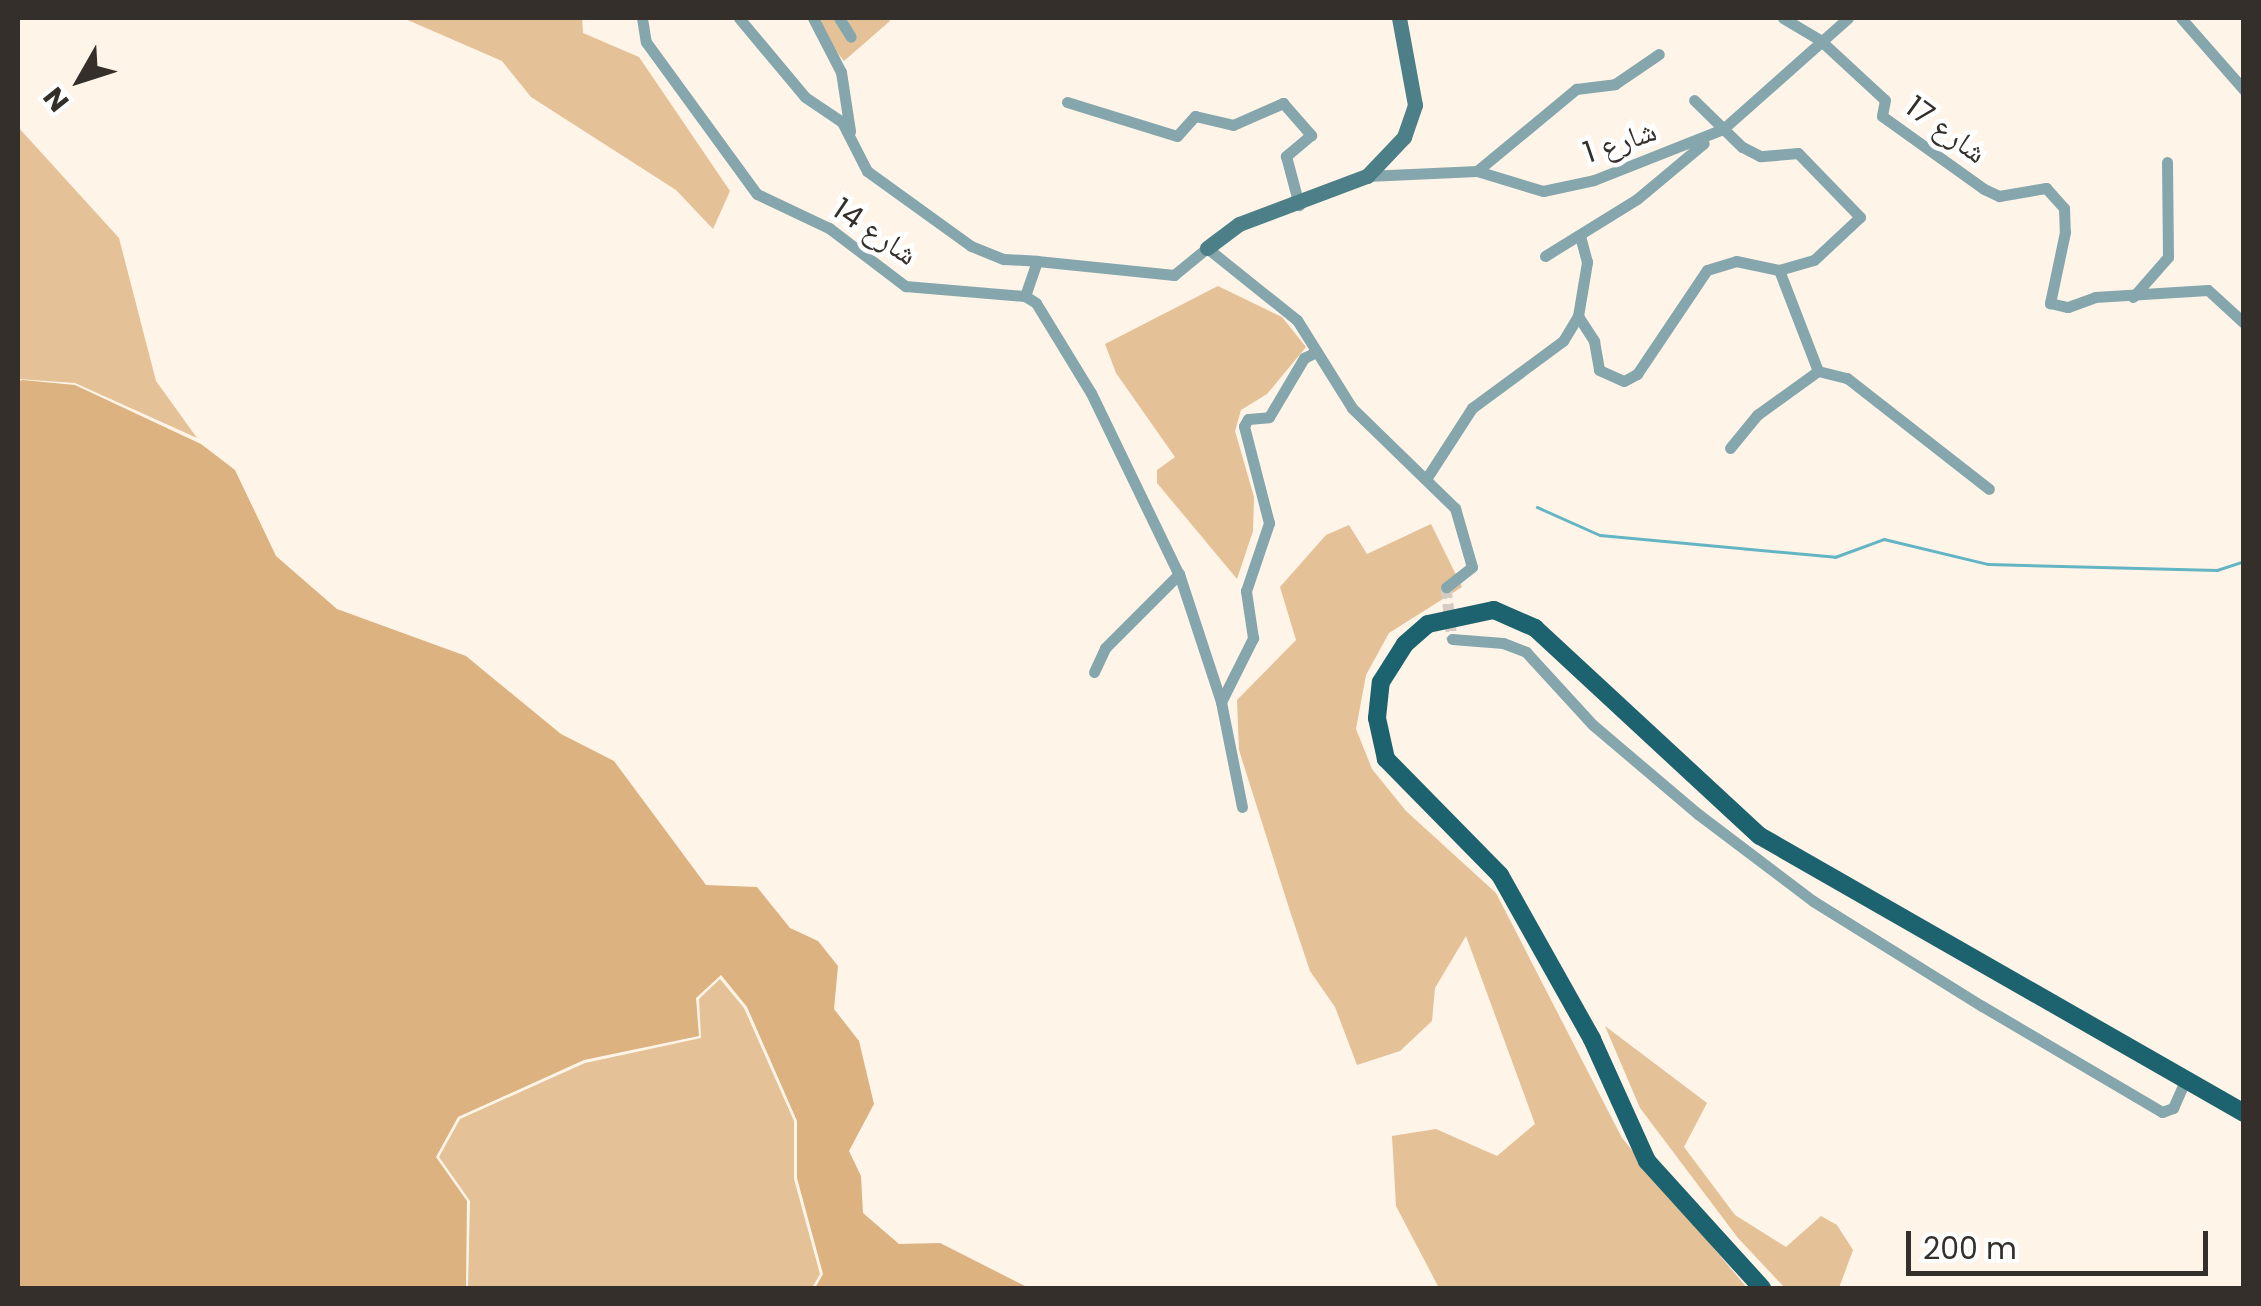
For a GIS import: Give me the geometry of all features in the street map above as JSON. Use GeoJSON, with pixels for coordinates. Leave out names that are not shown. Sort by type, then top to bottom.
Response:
{"type":"FeatureCollection","features":[{"type":"Feature","properties":{"kind":"main road"},"geometry":{"type":"LineString","coordinates":[[1762,1288],[1647,1161],[1592,1039],[1500,875],[1386,760],[1378,718],[1381,682],[1405,644],[1428,624],[1494,610],[1535,628],[1760,836],[2244,1113]]}},
{"type":"Feature","properties":{"kind":"street","name":"شارع 14"},"geometry":{"type":"LineString","coordinates":[[642,18],[646,42],[757,194],[829,228],[905,286],[1026,296]]}},
{"type":"Feature","properties":{"kind":"street"},"geometry":{"type":"LineString","coordinates":[[739,18],[805,97],[842,122],[866,171],[971,246],[1004,260],[1174,274],[1239,224],[1300,205],[1366,176],[1404,136],[1415,105],[1399,18]]}},
{"type":"Feature","properties":{"kind":"street"},"geometry":{"type":"LineString","coordinates":[[812,18],[841,72],[851,136]]}},
{"type":"Feature","properties":{"kind":"street"},"geometry":{"type":"LineString","coordinates":[[838,18],[851,37]]}},
{"type":"Feature","properties":{"kind":"street"},"geometry":{"type":"LineString","coordinates":[[1783,18],[1820,40]]}},
{"type":"Feature","properties":{"kind":"street","name":"شارع 1"},"geometry":{"type":"LineString","coordinates":[[1366,176],[1477,171],[1543,191],[1594,180],[1719,131],[1848,18]]}},
{"type":"Feature","properties":{"kind":"street"},"geometry":{"type":"LineString","coordinates":[[2181,18],[2244,90]]}},
{"type":"Feature","properties":{"kind":"street","name":"شارع 17"},"geometry":{"type":"LineString","coordinates":[[1820,40],[1886,100],[1882,116],[1984,189],[2000,196],[2046,188],[2064,208],[2065,232],[2050,304],[2068,308],[2095,297],[2208,290],[2244,323]]}},
{"type":"Feature","properties":{"kind":"street"},"geometry":{"type":"LineString","coordinates":[[1477,171],[1576,89],[1614,84],[1658,54]]}},
{"type":"Feature","properties":{"kind":"street"},"geometry":{"type":"LineString","coordinates":[[2232,73],[2244,65]]}},
{"type":"Feature","properties":{"kind":"street"},"geometry":{"type":"LineString","coordinates":[[1578,316],[1594,341],[1599,370],[1624,381],[1638,374],[1707,270],[1736,261],[1778,270],[1814,260],[1860,217],[1798,154],[1760,156],[1719,131],[1694,100]]}},
{"type":"Feature","properties":{"kind":"street"},"geometry":{"type":"LineString","coordinates":[[1066,102],[1177,136],[1196,116],[1233,125],[1283,102],[1311,134],[1286,156],[1300,205]]}},
{"type":"Feature","properties":{"kind":"street"},"geometry":{"type":"LineString","coordinates":[[1545,256],[1637,199],[1719,131]]}},
{"type":"Feature","properties":{"kind":"street"},"geometry":{"type":"LineString","coordinates":[[2133,297],[2168,257],[2167,162]]}},
{"type":"Feature","properties":{"kind":"street"},"geometry":{"type":"LineString","coordinates":[[1428,476],[1472,408],[1538,365],[1578,316],[1587,262],[1580,235]]}},
{"type":"Feature","properties":{"kind":"street"},"geometry":{"type":"LineString","coordinates":[[1206,248],[1297,320],[1364,421],[1428,476],[1455,508],[1472,567],[1446,587]]}},
{"type":"Feature","properties":{"kind":"street"},"geometry":{"type":"LineString","coordinates":[[1036,261],[1026,296],[1036,303],[1090,393],[1178,574],[1221,702],[1242,807]]}},
{"type":"Feature","properties":{"kind":"street"},"geometry":{"type":"LineString","coordinates":[[1778,270],[1818,371]]}},
{"type":"Feature","properties":{"kind":"street"},"geometry":{"type":"LineString","coordinates":[[1221,702],[1253,638],[1246,591],[1269,523],[1244,426],[1248,419],[1268,417],[1304,358],[1316,352]]}},
{"type":"Feature","properties":{"kind":"street"},"geometry":{"type":"LineString","coordinates":[[1730,448],[1757,415],[1818,371],[1847,378],[1989,489]]}},
{"type":"Feature","properties":{"kind":"street"},"geometry":{"type":"LineString","coordinates":[[1094,672],[1105,648],[1178,574]]}},
{"type":"Feature","properties":{"kind":"street"},"geometry":{"type":"LineString","coordinates":[[1452,639],[1503,643],[1526,652],[1593,725],[1698,814],[1814,902],[1982,1006],[2162,1112],[2174,1108],[2186,1080]]}},
{"type":"Feature","properties":{"kind":"shaded area"},"geometry":{"type":"Polygon","coordinates":[[[403,18],[582,18],[583,33],[639,57],[730,191],[713,229],[676,190],[531,97],[502,61],[403,18]]]}},
{"type":"Feature","properties":{"kind":"shaded area"},"geometry":{"type":"Polygon","coordinates":[[[809,18],[887,18],[890,21],[844,61],[809,18]]]}},
{"type":"Feature","properties":{"kind":"shaded area"},"geometry":{"type":"Polygon","coordinates":[[[18,127],[119,238],[156,381],[197,438],[75,383],[18,379],[18,127]]]}},
{"type":"Feature","properties":{"kind":"shaded area"},"geometry":{"type":"Polygon","coordinates":[[[1218,286],[1282,317],[1306,347],[1267,394],[1241,410],[1235,431],[1254,497],[1253,531],[1237,579],[1157,483],[1157,470],[1175,457],[1116,373],[1105,344],[1218,286]]]}},
{"type":"Feature","properties":{"kind":"shaded area"},"geometry":{"type":"Polygon","coordinates":[[[18,381],[75,385],[201,444],[235,470],[276,556],[337,609],[466,656],[561,734],[614,761],[706,885],[757,887],[790,928],[818,941],[838,966],[834,1009],[859,1041],[874,1104],[849,1151],[861,1176],[863,1213],[899,1244],[940,1243],[1029,1288],[815,1288],[823,1274],[797,1178],[797,1121],[747,1007],[721,975],[696,998],[699,1036],[584,1060],[458,1117],[436,1157],[467,1201],[466,1288],[18,1288],[18,381]]]}},
{"type":"Feature","properties":{"kind":"shaded area"},"geometry":{"type":"Polygon","coordinates":[[[1431,524],[1462,587],[1389,633],[1366,675],[1356,729],[1372,769],[1406,811],[1496,893],[1622,1138],[1747,1288],[1439,1288],[1396,1206],[1392,1136],[1436,1129],[1497,1156],[1535,1124],[1466,936],[1435,988],[1432,1021],[1400,1051],[1357,1065],[1335,1007],[1310,971],[1289,908],[1239,750],[1237,700],[1296,640],[1280,587],[1326,535],[1349,525],[1367,554],[1431,524]]]}},
{"type":"Feature","properties":{"kind":"shaded area"},"geometry":{"type":"Polygon","coordinates":[[[720,979],[744,1008],[794,1121],[794,1179],[820,1274],[812,1288],[468,1288],[470,1201],[439,1157],[460,1119],[585,1063],[701,1038],[699,999],[720,979]]]}},
{"type":"Feature","properties":{"kind":"shaded area"},"geometry":{"type":"Polygon","coordinates":[[[1605,1026],[1707,1103],[1684,1147],[1735,1215],[1786,1247],[1821,1216],[1837,1225],[1853,1250],[1839,1288],[1785,1288],[1738,1238],[1640,1108],[1605,1026]]]}},
{"type":"Feature","properties":{"kind":"waterway"},"geometry":{"type":"LineString","coordinates":[[1537,507],[1600,535],[1835,557],[1884,539],[1988,564],[2217,570],[2244,561]]}},
{"type":"Feature","properties":{"kind":"tunnel"},"geometry":{"type":"LineString","coordinates":[[1446,587],[1452,639]]}}]}
